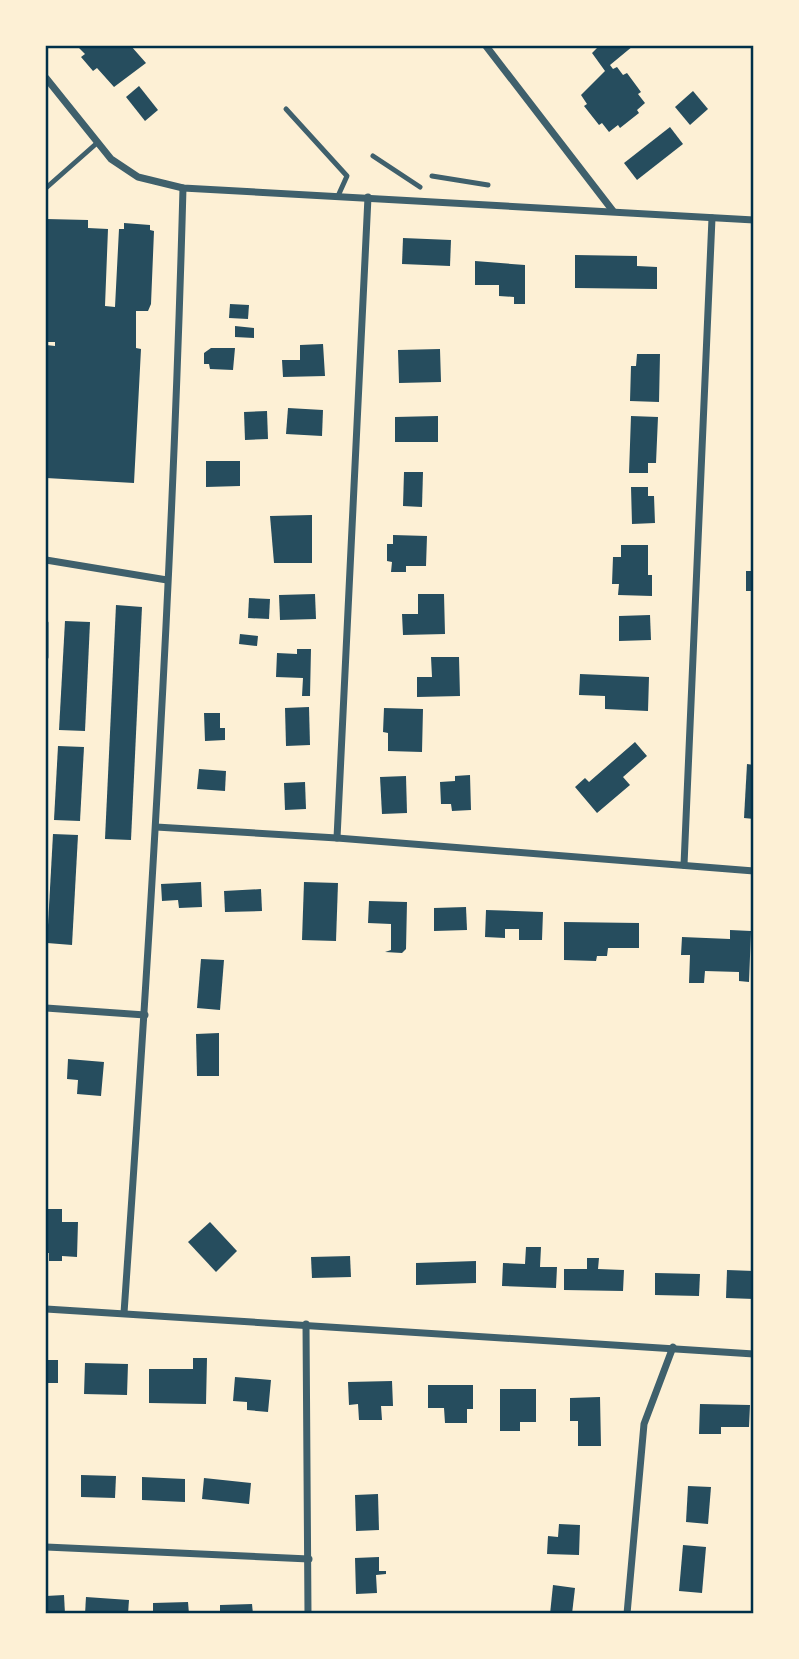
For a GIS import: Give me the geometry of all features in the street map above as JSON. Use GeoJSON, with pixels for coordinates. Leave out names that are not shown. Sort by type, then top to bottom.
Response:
{"type":"FeatureCollection","features":[{"type":"Feature","properties":{"kind":"street"},"geometry":{"type":"LineString","coordinates":[[486,46],[613,211]]}},
{"type":"Feature","properties":{"kind":"street"},"geometry":{"type":"LineString","coordinates":[[46,78],[111,159],[138,177],[183,188],[754,220]]}},
{"type":"Feature","properties":{"kind":"street"},"geometry":{"type":"LineString","coordinates":[[124,1313],[156,827],[178,392],[183,188]]}},
{"type":"Feature","properties":{"kind":"street"},"geometry":{"type":"LineString","coordinates":[[337,838],[368,197]]}},
{"type":"Feature","properties":{"kind":"street"},"geometry":{"type":"LineString","coordinates":[[684,865],[712,218]]}},
{"type":"Feature","properties":{"kind":"street"},"geometry":{"type":"LineString","coordinates":[[46,560],[167,580]]}},
{"type":"Feature","properties":{"kind":"street"},"geometry":{"type":"LineString","coordinates":[[156,827],[337,838],[754,871]]}},
{"type":"Feature","properties":{"kind":"street"},"geometry":{"type":"LineString","coordinates":[[46,1008],[145,1015]]}},
{"type":"Feature","properties":{"kind":"street"},"geometry":{"type":"LineString","coordinates":[[46,1310],[306,1324],[754,1354]]}},
{"type":"Feature","properties":{"kind":"street"},"geometry":{"type":"LineString","coordinates":[[306,1324],[308,1614]]}},
{"type":"Feature","properties":{"kind":"street"},"geometry":{"type":"LineString","coordinates":[[627,1614],[644,1424],[673,1347]]}},
{"type":"Feature","properties":{"kind":"street"},"geometry":{"type":"LineString","coordinates":[[46,1547],[309,1559]]}},
{"type":"Feature","properties":{"kind":"lane"},"geometry":{"type":"LineString","coordinates":[[286,109],[347,176],[338,196]]}},
{"type":"Feature","properties":{"kind":"lane"},"geometry":{"type":"LineString","coordinates":[[46,188],[97,143]]}},
{"type":"Feature","properties":{"kind":"lane"},"geometry":{"type":"LineString","coordinates":[[373,156],[421,187]]}},
{"type":"Feature","properties":{"kind":"lane"},"geometry":{"type":"LineString","coordinates":[[432,177],[488,185]]}},
{"type":"Feature","properties":{"kind":"lane"},"geometry":{"type":"LineString","coordinates":[[46,623],[46,657]]}},
{"type":"Feature","properties":{"kind":"building"},"geometry":{"type":"Polygon","coordinates":[[[77,46],[131,46],[146,63],[114,87],[97,68],[93,71],[81,57],[85,54],[77,46]]]}},
{"type":"Feature","properties":{"kind":"building"},"geometry":{"type":"Polygon","coordinates":[[[594,46],[633,46],[610,65],[613,69],[617,67],[623,75],[627,73],[641,92],[638,94],[645,103],[637,110],[639,113],[620,128],[618,125],[609,132],[602,123],[599,125],[584,106],[587,104],[581,95],[605,71],[592,53],[597,48],[594,46]]]}},
{"type":"Feature","properties":{"kind":"building"},"geometry":{"type":"Polygon","coordinates":[[[139,86],[158,110],[145,121],[126,97],[139,86]]]}},
{"type":"Feature","properties":{"kind":"building"},"geometry":{"type":"Polygon","coordinates":[[[693,91],[708,109],[690,125],[675,107],[693,91]]]}},
{"type":"Feature","properties":{"kind":"building"},"geometry":{"type":"Polygon","coordinates":[[[670,127],[683,144],[637,180],[624,163],[670,127]]]}},
{"type":"Feature","properties":{"kind":"building"},"geometry":{"type":"Polygon","coordinates":[[[46,219],[88,220],[88,228],[108,229],[105,306],[115,307],[119,229],[124,229],[124,223],[150,225],[150,230],[154,231],[151,304],[148,311],[136,311],[136,348],[141,349],[134,483],[46,478],[46,345],[55,346],[55,342],[46,342],[46,219]]]}},
{"type":"Feature","properties":{"kind":"building"},"geometry":{"type":"Polygon","coordinates":[[[403,238],[451,240],[450,266],[402,264],[403,238]]]}},
{"type":"Feature","properties":{"kind":"building"},"geometry":{"type":"Polygon","coordinates":[[[575,255],[637,256],[637,266],[657,267],[657,289],[575,288],[575,255]]]}},
{"type":"Feature","properties":{"kind":"building"},"geometry":{"type":"Polygon","coordinates":[[[475,261],[525,265],[525,304],[514,304],[514,297],[499,296],[499,285],[475,285],[475,261]]]}},
{"type":"Feature","properties":{"kind":"building"},"geometry":{"type":"Polygon","coordinates":[[[230,304],[249,305],[248,319],[229,318],[230,304]]]}},
{"type":"Feature","properties":{"kind":"building"},"geometry":{"type":"Polygon","coordinates":[[[235,326],[254,328],[254,338],[235,337],[235,326]]]}},
{"type":"Feature","properties":{"kind":"building"},"geometry":{"type":"Polygon","coordinates":[[[323,344],[325,376],[283,377],[282,360],[300,360],[300,345],[323,344]]]}},
{"type":"Feature","properties":{"kind":"building"},"geometry":{"type":"Polygon","coordinates":[[[211,348],[235,348],[233,370],[210,369],[209,364],[204,364],[204,353],[211,348]]]}},
{"type":"Feature","properties":{"kind":"building"},"geometry":{"type":"Polygon","coordinates":[[[440,349],[441,382],[399,383],[398,350],[440,349]]]}},
{"type":"Feature","properties":{"kind":"building"},"geometry":{"type":"Polygon","coordinates":[[[637,354],[660,354],[659,402],[630,401],[631,366],[636,366],[637,354]]]}},
{"type":"Feature","properties":{"kind":"building"},"geometry":{"type":"Polygon","coordinates":[[[288,408],[323,410],[322,436],[286,434],[288,408]]]}},
{"type":"Feature","properties":{"kind":"building"},"geometry":{"type":"Polygon","coordinates":[[[267,411],[268,439],[245,440],[244,412],[267,411]]]}},
{"type":"Feature","properties":{"kind":"building"},"geometry":{"type":"Polygon","coordinates":[[[438,416],[438,442],[395,442],[395,417],[438,416]]]}},
{"type":"Feature","properties":{"kind":"building"},"geometry":{"type":"Polygon","coordinates":[[[631,416],[658,417],[656,463],[648,463],[648,473],[629,473],[631,416]]]}},
{"type":"Feature","properties":{"kind":"building"},"geometry":{"type":"Polygon","coordinates":[[[206,461],[240,461],[240,486],[206,487],[206,461]]]}},
{"type":"Feature","properties":{"kind":"building"},"geometry":{"type":"Polygon","coordinates":[[[404,472],[423,472],[422,507],[403,506],[404,472]]]}},
{"type":"Feature","properties":{"kind":"building"},"geometry":{"type":"Polygon","coordinates":[[[631,487],[648,487],[648,496],[654,496],[655,523],[632,524],[631,487]]]}},
{"type":"Feature","properties":{"kind":"building"},"geometry":{"type":"Polygon","coordinates":[[[312,515],[312,563],[274,563],[270,516],[312,515]]]}},
{"type":"Feature","properties":{"kind":"building"},"geometry":{"type":"Polygon","coordinates":[[[393,535],[427,536],[426,566],[406,566],[406,572],[391,572],[392,562],[387,561],[387,544],[393,544],[393,535]]]}},
{"type":"Feature","properties":{"kind":"building"},"geometry":{"type":"Polygon","coordinates":[[[621,545],[648,545],[648,575],[652,575],[652,596],[618,595],[619,584],[612,584],[613,557],[621,557],[621,545]]]}},
{"type":"Feature","properties":{"kind":"building"},"geometry":{"type":"Polygon","coordinates":[[[746,571],[754,571],[754,591],[746,591],[746,571]]]}},
{"type":"Feature","properties":{"kind":"building"},"geometry":{"type":"Polygon","coordinates":[[[315,594],[316,619],[280,620],[279,595],[315,594]]]}},
{"type":"Feature","properties":{"kind":"building"},"geometry":{"type":"Polygon","coordinates":[[[418,594],[444,594],[445,634],[403,635],[402,614],[418,614],[418,594]]]}},
{"type":"Feature","properties":{"kind":"building"},"geometry":{"type":"Polygon","coordinates":[[[249,598],[270,599],[269,619],[248,618],[249,598]]]}},
{"type":"Feature","properties":{"kind":"building"},"geometry":{"type":"Polygon","coordinates":[[[116,605],[142,607],[131,840],[105,839],[116,605]]]}},
{"type":"Feature","properties":{"kind":"building"},"geometry":{"type":"Polygon","coordinates":[[[650,615],[651,640],[619,641],[619,616],[650,615]]]}},
{"type":"Feature","properties":{"kind":"building"},"geometry":{"type":"Polygon","coordinates":[[[65,621],[90,622],[85,731],[59,730],[65,621]]]}},
{"type":"Feature","properties":{"kind":"building"},"geometry":{"type":"Polygon","coordinates":[[[240,634],[258,636],[257,646],[239,644],[240,634]]]}},
{"type":"Feature","properties":{"kind":"building"},"geometry":{"type":"Polygon","coordinates":[[[297,649],[311,649],[310,696],[302,696],[303,678],[276,677],[277,653],[297,654],[297,649]]]}},
{"type":"Feature","properties":{"kind":"building"},"geometry":{"type":"Polygon","coordinates":[[[431,657],[459,657],[460,696],[417,697],[417,677],[432,677],[431,657]]]}},
{"type":"Feature","properties":{"kind":"building"},"geometry":{"type":"Polygon","coordinates":[[[580,674],[649,677],[648,711],[605,709],[605,696],[579,695],[580,674]]]}},
{"type":"Feature","properties":{"kind":"building"},"geometry":{"type":"Polygon","coordinates":[[[309,707],[310,745],[286,746],[285,708],[309,707]]]}},
{"type":"Feature","properties":{"kind":"building"},"geometry":{"type":"Polygon","coordinates":[[[384,708],[423,709],[422,752],[388,751],[388,733],[383,732],[384,708]]]}},
{"type":"Feature","properties":{"kind":"building"},"geometry":{"type":"Polygon","coordinates":[[[204,713],[220,713],[220,728],[225,728],[225,740],[205,741],[204,713]]]}},
{"type":"Feature","properties":{"kind":"building"},"geometry":{"type":"Polygon","coordinates":[[[635,742],[647,756],[623,777],[630,785],[597,813],[575,787],[585,778],[589,782],[635,742]]]}},
{"type":"Feature","properties":{"kind":"building"},"geometry":{"type":"Polygon","coordinates":[[[58,746],[84,747],[80,821],[54,820],[58,746]]]}},
{"type":"Feature","properties":{"kind":"building"},"geometry":{"type":"Polygon","coordinates":[[[747,764],[754,765],[754,819],[744,818],[747,764]]]}},
{"type":"Feature","properties":{"kind":"building"},"geometry":{"type":"Polygon","coordinates":[[[199,769],[226,771],[225,791],[197,789],[199,769]]]}},
{"type":"Feature","properties":{"kind":"building"},"geometry":{"type":"Polygon","coordinates":[[[470,775],[471,810],[452,811],[451,804],[441,804],[440,782],[455,781],[455,776],[470,775]]]}},
{"type":"Feature","properties":{"kind":"building"},"geometry":{"type":"Polygon","coordinates":[[[406,776],[407,813],[382,814],[380,777],[406,776]]]}},
{"type":"Feature","properties":{"kind":"building"},"geometry":{"type":"Polygon","coordinates":[[[305,782],[306,809],[285,810],[284,783],[305,782]]]}},
{"type":"Feature","properties":{"kind":"building"},"geometry":{"type":"Polygon","coordinates":[[[53,834],[78,835],[72,945],[47,943],[53,834]]]}},
{"type":"Feature","properties":{"kind":"building"},"geometry":{"type":"Polygon","coordinates":[[[201,882],[202,907],[179,908],[178,900],[162,901],[161,884],[201,882]]]}},
{"type":"Feature","properties":{"kind":"building"},"geometry":{"type":"Polygon","coordinates":[[[304,882],[338,883],[336,941],[302,940],[304,882]]]}},
{"type":"Feature","properties":{"kind":"building"},"geometry":{"type":"Polygon","coordinates":[[[261,889],[262,911],[225,912],[224,891],[261,889]]]}},
{"type":"Feature","properties":{"kind":"building"},"geometry":{"type":"Polygon","coordinates":[[[369,901],[407,902],[406,949],[402,953],[385,952],[391,950],[391,924],[368,923],[369,901]]]}},
{"type":"Feature","properties":{"kind":"building"},"geometry":{"type":"Polygon","coordinates":[[[466,907],[467,930],[434,931],[434,908],[466,907]]]}},
{"type":"Feature","properties":{"kind":"building"},"geometry":{"type":"Polygon","coordinates":[[[486,910],[543,912],[542,940],[519,940],[519,929],[505,929],[505,938],[485,937],[486,910]]]}},
{"type":"Feature","properties":{"kind":"building"},"geometry":{"type":"Polygon","coordinates":[[[564,922],[639,923],[639,948],[608,948],[607,956],[597,956],[596,961],[564,960],[564,922]]]}},
{"type":"Feature","properties":{"kind":"building"},"geometry":{"type":"Polygon","coordinates":[[[730,930],[751,931],[749,982],[739,981],[739,972],[705,971],[704,983],[689,983],[690,955],[681,955],[682,937],[730,939],[730,930]]]}},
{"type":"Feature","properties":{"kind":"building"},"geometry":{"type":"Polygon","coordinates":[[[201,959],[224,960],[220,1010],[197,1008],[201,959]]]}},
{"type":"Feature","properties":{"kind":"building"},"geometry":{"type":"Polygon","coordinates":[[[219,1033],[219,1076],[197,1076],[196,1034],[219,1033]]]}},
{"type":"Feature","properties":{"kind":"building"},"geometry":{"type":"Polygon","coordinates":[[[68,1059],[104,1062],[101,1096],[77,1094],[78,1080],[67,1079],[68,1059]]]}},
{"type":"Feature","properties":{"kind":"building"},"geometry":{"type":"Polygon","coordinates":[[[46,1209],[62,1209],[62,1222],[78,1222],[77,1257],[62,1256],[62,1261],[49,1261],[49,1253],[46,1253],[46,1209]]]}},
{"type":"Feature","properties":{"kind":"building"},"geometry":{"type":"Polygon","coordinates":[[[210,1222],[237,1251],[216,1272],[188,1242],[210,1222]]]}},
{"type":"Feature","properties":{"kind":"building"},"geometry":{"type":"Polygon","coordinates":[[[526,1247],[541,1247],[540,1267],[557,1267],[556,1288],[502,1286],[503,1263],[525,1264],[526,1247]]]}},
{"type":"Feature","properties":{"kind":"building"},"geometry":{"type":"Polygon","coordinates":[[[350,1256],[351,1277],[312,1278],[311,1257],[350,1256]]]}},
{"type":"Feature","properties":{"kind":"building"},"geometry":{"type":"Polygon","coordinates":[[[587,1258],[599,1258],[598,1269],[624,1270],[623,1291],[564,1290],[564,1269],[587,1269],[587,1258]]]}},
{"type":"Feature","properties":{"kind":"building"},"geometry":{"type":"Polygon","coordinates":[[[476,1261],[476,1283],[416,1285],[416,1263],[476,1261]]]}},
{"type":"Feature","properties":{"kind":"building"},"geometry":{"type":"Polygon","coordinates":[[[727,1270],[754,1271],[754,1299],[726,1298],[727,1270]]]}},
{"type":"Feature","properties":{"kind":"building"},"geometry":{"type":"Polygon","coordinates":[[[655,1273],[700,1274],[699,1296],[655,1295],[655,1273]]]}},
{"type":"Feature","properties":{"kind":"building"},"geometry":{"type":"Polygon","coordinates":[[[193,1358],[207,1358],[206,1404],[149,1403],[149,1369],[193,1369],[193,1358]]]}},
{"type":"Feature","properties":{"kind":"building"},"geometry":{"type":"Polygon","coordinates":[[[46,1360],[58,1360],[58,1383],[46,1383],[46,1360]]]}},
{"type":"Feature","properties":{"kind":"building"},"geometry":{"type":"Polygon","coordinates":[[[85,1363],[128,1364],[127,1395],[84,1394],[85,1363]]]}},
{"type":"Feature","properties":{"kind":"building"},"geometry":{"type":"Polygon","coordinates":[[[235,1377],[271,1380],[268,1412],[247,1410],[247,1402],[233,1401],[235,1377]]]}},
{"type":"Feature","properties":{"kind":"building"},"geometry":{"type":"Polygon","coordinates":[[[392,1381],[393,1406],[381,1406],[382,1420],[359,1420],[358,1404],[349,1405],[348,1382],[392,1381]]]}},
{"type":"Feature","properties":{"kind":"building"},"geometry":{"type":"Polygon","coordinates":[[[428,1385],[473,1385],[473,1409],[467,1409],[467,1423],[445,1423],[444,1408],[428,1408],[428,1385]]]}},
{"type":"Feature","properties":{"kind":"building"},"geometry":{"type":"Polygon","coordinates":[[[500,1389],[536,1389],[536,1422],[520,1422],[520,1431],[500,1431],[500,1389]]]}},
{"type":"Feature","properties":{"kind":"building"},"geometry":{"type":"Polygon","coordinates":[[[600,1397],[601,1446],[578,1446],[578,1421],[570,1421],[570,1398],[600,1397]]]}},
{"type":"Feature","properties":{"kind":"building"},"geometry":{"type":"Polygon","coordinates":[[[700,1404],[750,1405],[749,1427],[721,1427],[721,1434],[699,1434],[700,1404]]]}},
{"type":"Feature","properties":{"kind":"building"},"geometry":{"type":"Polygon","coordinates":[[[81,1475],[116,1476],[115,1498],[81,1497],[81,1475]]]}},
{"type":"Feature","properties":{"kind":"building"},"geometry":{"type":"Polygon","coordinates":[[[142,1477],[185,1479],[185,1502],[142,1500],[142,1477]]]}},
{"type":"Feature","properties":{"kind":"building"},"geometry":{"type":"Polygon","coordinates":[[[204,1478],[251,1483],[249,1504],[202,1499],[204,1478]]]}},
{"type":"Feature","properties":{"kind":"building"},"geometry":{"type":"Polygon","coordinates":[[[688,1486],[711,1487],[708,1524],[686,1522],[688,1486]]]}},
{"type":"Feature","properties":{"kind":"building"},"geometry":{"type":"Polygon","coordinates":[[[378,1494],[379,1530],[356,1531],[355,1495],[378,1494]]]}},
{"type":"Feature","properties":{"kind":"building"},"geometry":{"type":"Polygon","coordinates":[[[559,1524],[580,1525],[579,1555],[547,1554],[548,1536],[558,1537],[559,1524]]]}},
{"type":"Feature","properties":{"kind":"building"},"geometry":{"type":"Polygon","coordinates":[[[683,1545],[706,1547],[702,1593],[679,1591],[683,1545]]]}},
{"type":"Feature","properties":{"kind":"building"},"geometry":{"type":"Polygon","coordinates":[[[379,1557],[379,1571],[386,1571],[386,1574],[376,1575],[377,1593],[356,1594],[355,1558],[379,1557]]]}},
{"type":"Feature","properties":{"kind":"building"},"geometry":{"type":"Polygon","coordinates":[[[553,1585],[575,1588],[572,1614],[550,1614],[553,1585]]]}},
{"type":"Feature","properties":{"kind":"building"},"geometry":{"type":"Polygon","coordinates":[[[64,1595],[65,1614],[46,1614],[46,1596],[64,1595]]]}},
{"type":"Feature","properties":{"kind":"building"},"geometry":{"type":"Polygon","coordinates":[[[86,1597],[129,1600],[128,1614],[85,1614],[86,1597]]]}},
{"type":"Feature","properties":{"kind":"building"},"geometry":{"type":"Polygon","coordinates":[[[188,1602],[189,1614],[153,1614],[153,1603],[188,1602]]]}},
{"type":"Feature","properties":{"kind":"building"},"geometry":{"type":"Polygon","coordinates":[[[252,1604],[253,1614],[220,1614],[220,1605],[252,1604]]]}}]}
